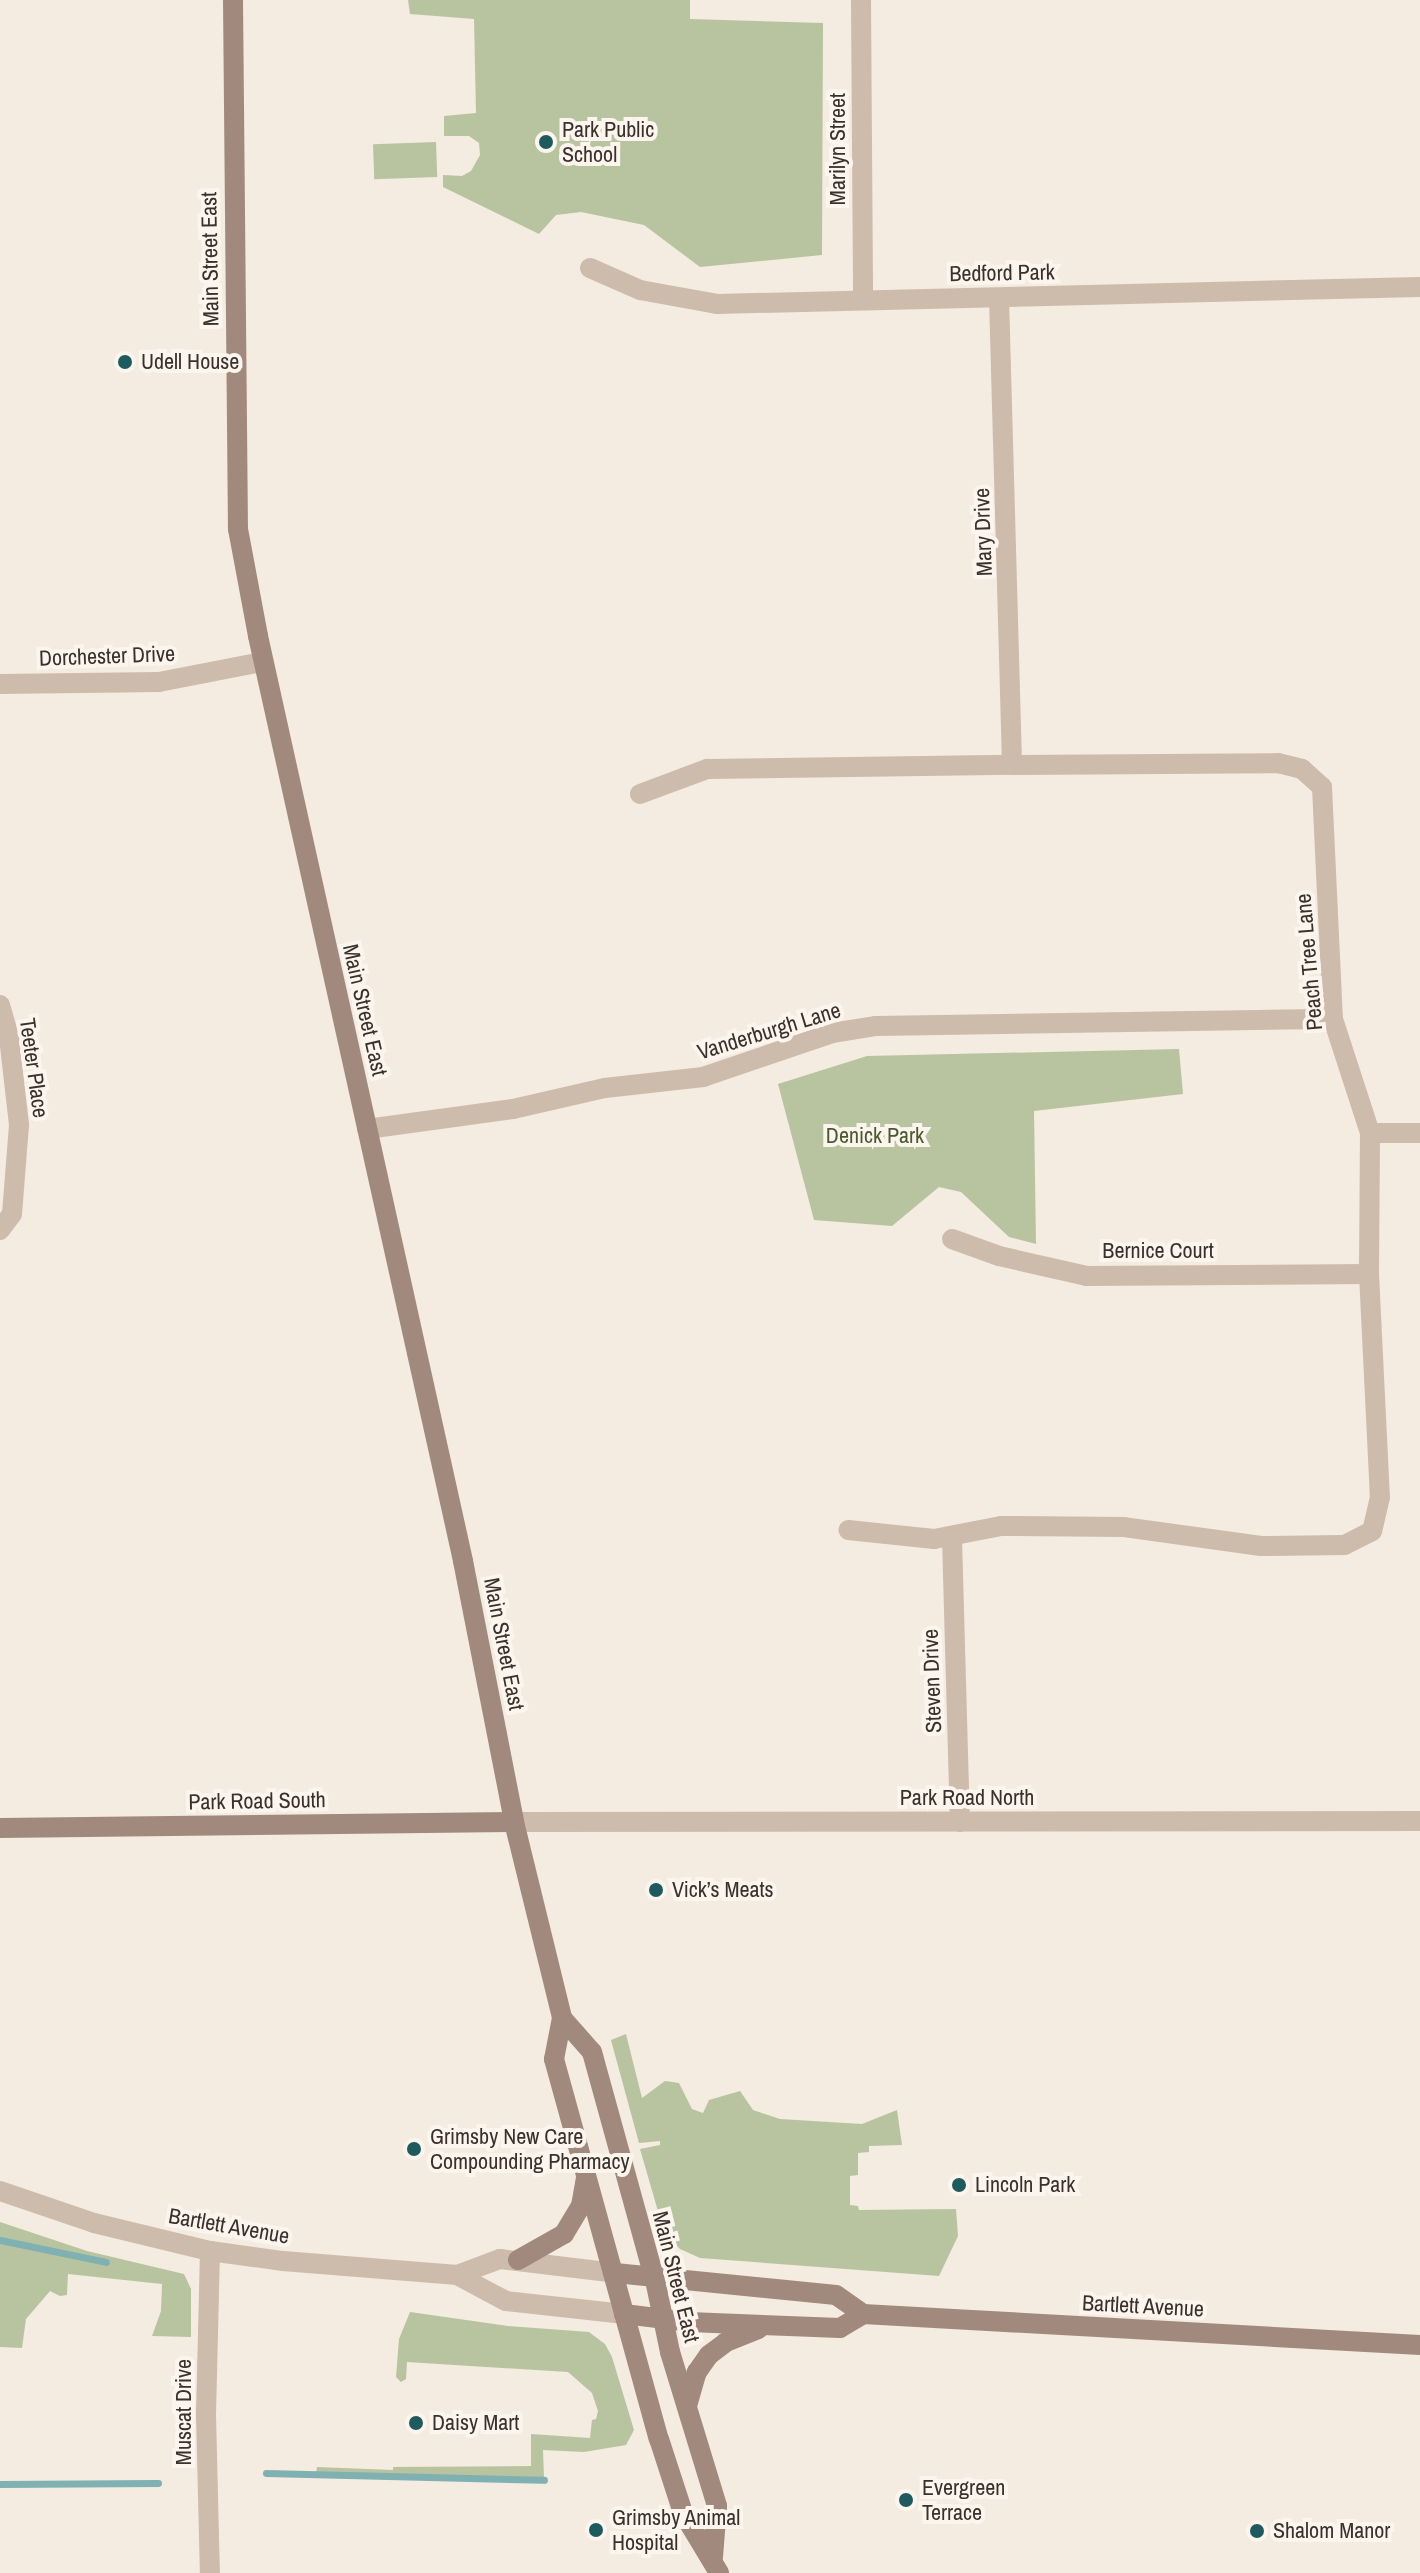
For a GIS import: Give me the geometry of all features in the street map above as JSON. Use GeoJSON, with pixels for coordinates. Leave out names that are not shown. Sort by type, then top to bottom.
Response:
{"type":"FeatureCollection","features":[{"type":"Feature","properties":{"kind":"main road","name":"Main Street East"},"geometry":{"type":"LineString","coordinates":[[233,0],[238,529],[262,662],[463,1561],[514,1822],[562,2018],[554,2059],[683,2513],[716,2565]]}},
{"type":"Feature","properties":{"kind":"main road","name":"Park Road South"},"geometry":{"type":"LineString","coordinates":[[0,1828],[514,1822]]}},
{"type":"Feature","properties":{"kind":"main road","name":"Main Street East"},"geometry":{"type":"LineString","coordinates":[[562,2018],[592,2052],[655,2280],[686,2407],[717,2506],[716,2565]]}},
{"type":"Feature","properties":{"kind":"main road"},"geometry":{"type":"LineString","coordinates":[[518,2260],[564,2234],[581,2206],[588,2171]]}},
{"type":"Feature","properties":{"kind":"main road","name":"Bartlett Avenue"},"geometry":{"type":"LineString","coordinates":[[615,2273],[655,2280],[836,2295],[863,2314],[1420,2345]]}},
{"type":"Feature","properties":{"kind":"main road","name":"Bartlett Avenue"},"geometry":{"type":"LineString","coordinates":[[624,2314],[765,2326],[840,2328],[863,2314]]}},
{"type":"Feature","properties":{"kind":"main road"},"geometry":{"type":"LineString","coordinates":[[686,2407],[697,2372],[709,2355],[726,2342],[765,2326]]}},
{"type":"Feature","properties":{"kind":"street","name":"Marilyn Street"},"geometry":{"type":"LineString","coordinates":[[861,0],[863,298]]}},
{"type":"Feature","properties":{"kind":"street","name":"Bedford Park"},"geometry":{"type":"LineString","coordinates":[[590,268],[640,290],[717,304],[863,298],[999,298],[1420,287]]}},
{"type":"Feature","properties":{"kind":"street","name":"Mary Drive"},"geometry":{"type":"LineString","coordinates":[[999,298],[1012,765]]}},
{"type":"Feature","properties":{"kind":"street","name":"Dorchester Drive"},"geometry":{"type":"LineString","coordinates":[[0,684],[159,682],[262,662]]}},
{"type":"Feature","properties":{"kind":"street","name":"Peach Tree Lane"},"geometry":{"type":"LineString","coordinates":[[640,794],[707,769],[1012,765],[1278,763],[1302,769],[1322,787],[1333,1019],[1370,1133],[1369,1274],[1380,1497],[1372,1531],[1344,1545],[1261,1546],[1124,1527],[1001,1526],[952,1538],[848,1530]]}},
{"type":"Feature","properties":{"kind":"street","name":"Teeter Place"},"geometry":{"type":"LineString","coordinates":[[0,1005],[9,1037],[19,1125],[12,1214],[0,1230]]}},
{"type":"Feature","properties":{"kind":"street","name":"Vanderburgh Lane"},"geometry":{"type":"LineString","coordinates":[[367,1129],[513,1109],[605,1088],[703,1077],[832,1033],[876,1026],[1333,1019]]}},
{"type":"Feature","properties":{"kind":"street"},"geometry":{"type":"LineString","coordinates":[[1370,1133],[1420,1133]]}},
{"type":"Feature","properties":{"kind":"street","name":"Bernice Court"},"geometry":{"type":"LineString","coordinates":[[952,1239],[999,1256],[1086,1276],[1369,1274]]}},
{"type":"Feature","properties":{"kind":"street","name":"Steven Drive"},"geometry":{"type":"LineString","coordinates":[[952,1538],[960,1822]]}},
{"type":"Feature","properties":{"kind":"street","name":"Park Road North"},"geometry":{"type":"LineString","coordinates":[[514,1822],[1420,1821]]}},
{"type":"Feature","properties":{"kind":"street","name":"Bartlett Avenue"},"geometry":{"type":"LineString","coordinates":[[0,2191],[94,2223],[210,2251],[283,2261],[457,2275],[506,2301],[624,2314]]}},
{"type":"Feature","properties":{"kind":"street","name":"Muscat Drive"},"geometry":{"type":"LineString","coordinates":[[210,2251],[206,2414],[210,2573]]}},
{"type":"Feature","properties":{"kind":"street","name":"Bartlett Avenue"},"geometry":{"type":"LineString","coordinates":[[457,2275],[500,2259],[615,2273]]}},
{"type":"Feature","properties":{"kind":"green space","name":"Park Public School"},"geometry":{"type":"Polygon","coordinates":[[[408,0],[690,0],[690,19],[823,23],[822,255],[700,267],[644,225],[581,212],[556,215],[539,234],[443,187],[443,175],[462,176],[471,171],[480,155],[479,143],[469,136],[444,136],[444,116],[476,113],[474,19],[410,14],[408,0]]]}},
{"type":"Feature","properties":{"kind":"green space"},"geometry":{"type":"Polygon","coordinates":[[[436,142],[437,177],[374,179],[373,144],[436,142]]]}},
{"type":"Feature","properties":{"kind":"green space","name":"Denick Park"},"geometry":{"type":"Polygon","coordinates":[[[1179,1049],[1183,1094],[1034,1111],[1036,1244],[1009,1237],[961,1192],[939,1187],[892,1226],[814,1220],[778,1084],[867,1056],[1179,1049]]]}},
{"type":"Feature","properties":{"kind":"green space"},"geometry":{"type":"Polygon","coordinates":[[[626,2034],[642,2098],[665,2081],[679,2083],[692,2109],[703,2113],[709,2100],[740,2091],[753,2110],[780,2119],[862,2124],[897,2110],[902,2145],[869,2146],[869,2152],[858,2153],[858,2175],[850,2176],[850,2205],[858,2206],[859,2210],[956,2209],[958,2236],[939,2276],[700,2258],[680,2249],[664,2232],[640,2149],[660,2145],[660,2141],[639,2143],[611,2040],[626,2034]]]}},
{"type":"Feature","properties":{"kind":"green space"},"geometry":{"type":"Polygon","coordinates":[[[0,2222],[87,2251],[184,2274],[191,2289],[191,2337],[152,2336],[161,2311],[162,2284],[68,2274],[67,2295],[60,2296],[50,2291],[26,2319],[22,2348],[0,2347],[0,2222]]]}},
{"type":"Feature","properties":{"kind":"green space"},"geometry":{"type":"Polygon","coordinates":[[[410,2312],[508,2326],[589,2332],[605,2344],[612,2357],[634,2430],[626,2445],[584,2452],[543,2450],[544,2477],[527,2481],[316,2473],[317,2467],[393,2470],[393,2467],[531,2466],[531,2434],[590,2438],[592,2420],[596,2419],[598,2411],[592,2393],[568,2372],[407,2362],[406,2379],[401,2382],[396,2377],[399,2339],[410,2312]]]}},
{"type":"Feature","properties":{"kind":"waterway"},"geometry":{"type":"LineString","coordinates":[[0,2240],[106,2262]]}},
{"type":"Feature","properties":{"kind":"waterway"},"geometry":{"type":"LineString","coordinates":[[266,2473],[544,2480]]}},
{"type":"Feature","properties":{"kind":"waterway"},"geometry":{"type":"LineString","coordinates":[[0,2484],[158,2483]]}},
{"type":"Feature","properties":{"kind":"place","name":"Park Public School"},"geometry":{"type":"Point","coordinates":[546,142]}},
{"type":"Feature","properties":{"kind":"place","name":"Udell House"},"geometry":{"type":"Point","coordinates":[125,362]}},
{"type":"Feature","properties":{"kind":"place","name":"Vick’s Meats"},"geometry":{"type":"Point","coordinates":[656,1890]}},
{"type":"Feature","properties":{"kind":"place","name":"Grimsby New Care Compounding Pharmacy"},"geometry":{"type":"Point","coordinates":[414,2149]}},
{"type":"Feature","properties":{"kind":"place","name":"Lincoln Park"},"geometry":{"type":"Point","coordinates":[959,2185]}},
{"type":"Feature","properties":{"kind":"place","name":"Daisy Mart"},"geometry":{"type":"Point","coordinates":[416,2423]}},
{"type":"Feature","properties":{"kind":"place","name":"Evergreen Terrace"},"geometry":{"type":"Point","coordinates":[906,2500]}},
{"type":"Feature","properties":{"kind":"place","name":"Grimsby Animal Hospital"},"geometry":{"type":"Point","coordinates":[596,2530]}},
{"type":"Feature","properties":{"kind":"place","name":"Shalom Manor"},"geometry":{"type":"Point","coordinates":[1257,2531]}}]}
